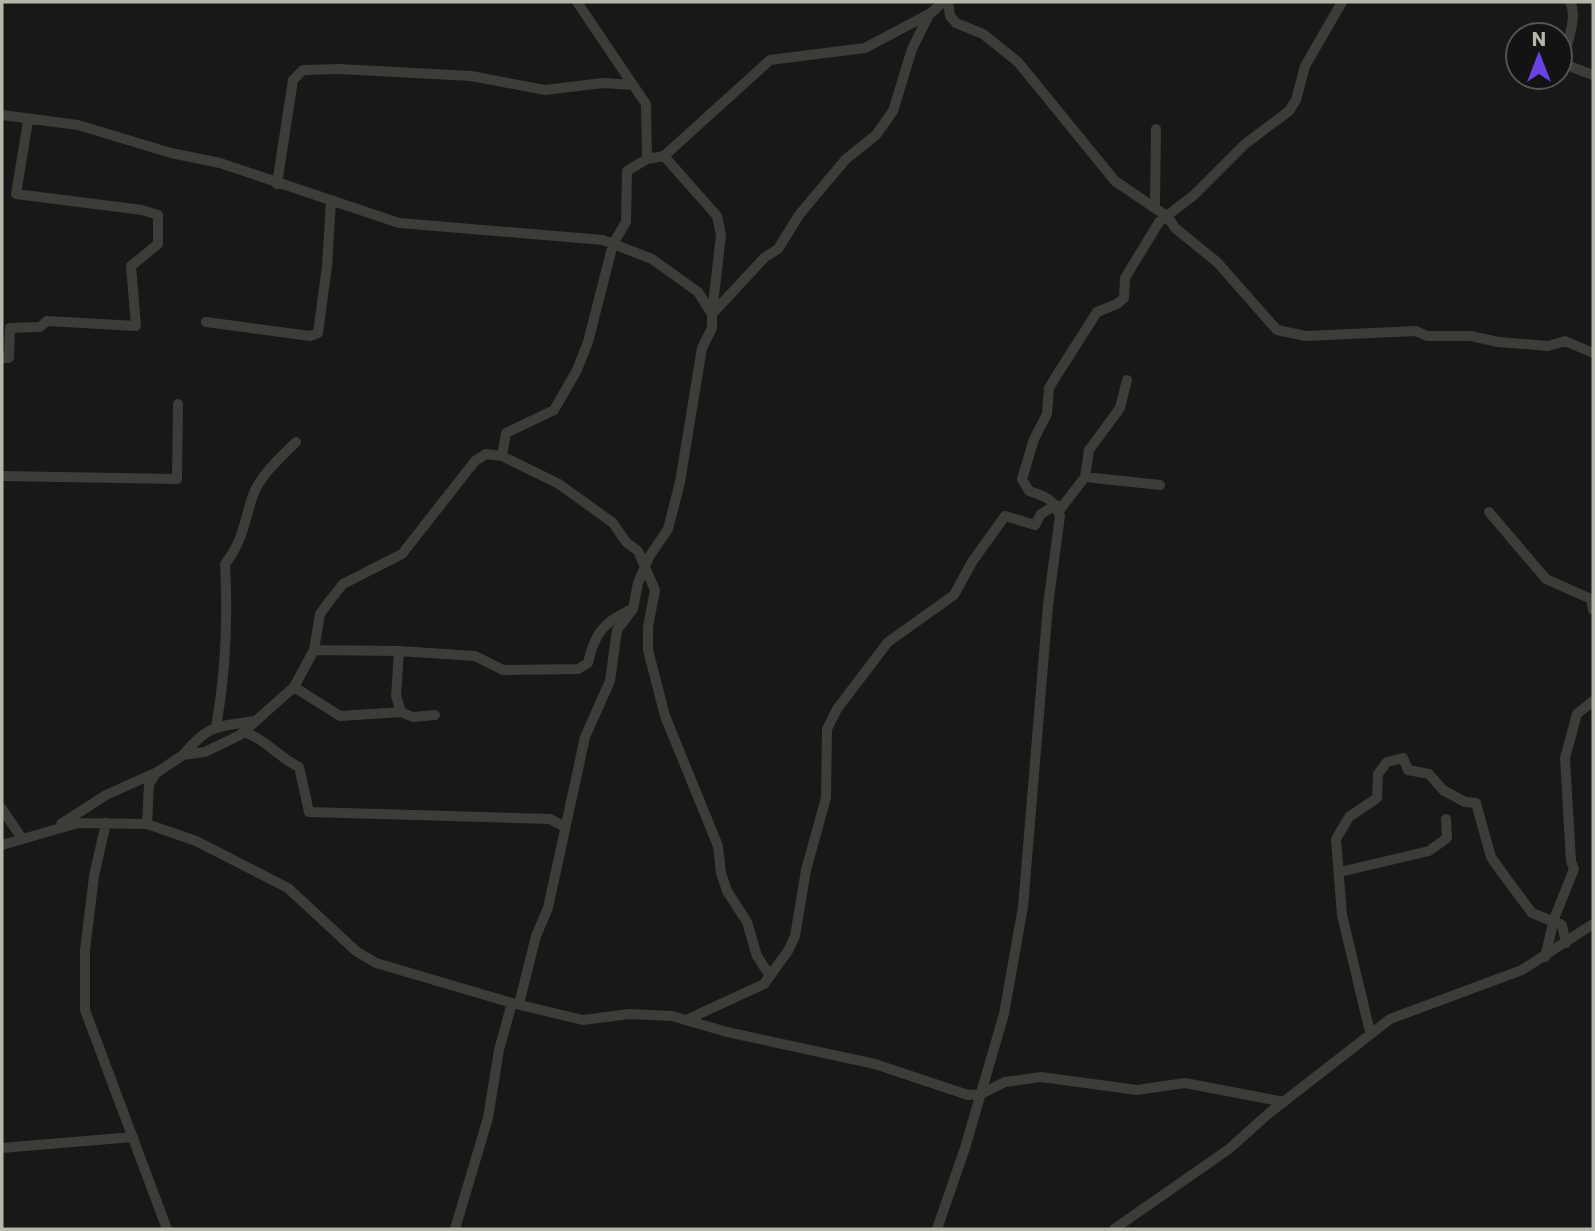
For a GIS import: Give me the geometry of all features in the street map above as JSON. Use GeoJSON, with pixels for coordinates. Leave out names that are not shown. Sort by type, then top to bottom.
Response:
{"type":"FeatureCollection","features":[{"type":"Feature","properties":{"kind":"street"},"geometry":{"type":"LineString","coordinates":[[577,2],[646,104],[647,159]]}},
{"type":"Feature","properties":{"kind":"street"},"geometry":{"type":"LineString","coordinates":[[502,456],[506,433],[554,410],[577,370],[588,342],[613,244],[626,222],[627,171],[647,159],[664,156],[769,60],[865,48],[931,13],[946,2],[950,16],[956,23],[983,34],[1018,62],[1098,164],[1115,181],[1156,207],[1168,217],[1175,228],[1217,262],[1277,330],[1306,336],[1416,331],[1427,336],[1471,336],[1548,346],[1565,341],[1593,353]]}},
{"type":"Feature","properties":{"kind":"street"},"geometry":{"type":"LineString","coordinates":[[937,1229],[1004,1014],[1023,907],[1057,508],[1047,496],[1029,491],[1022,479],[1034,439],[1047,414],[1049,388],[1083,330],[1097,312],[1117,304],[1124,298],[1125,278],[1152,230],[1233,154],[1289,111],[1296,100],[1305,66],[1342,2]]}},
{"type":"Feature","properties":{"kind":"street"},"geometry":{"type":"LineString","coordinates":[[1570,2],[1573,6],[1571,29],[1564,58],[1569,66],[1593,75]]}},
{"type":"Feature","properties":{"kind":"street"},"geometry":{"type":"LineString","coordinates":[[712,314],[765,257],[778,249],[799,215],[846,159],[876,135],[893,111],[912,49],[931,13]]}},
{"type":"Feature","properties":{"kind":"street"},"geometry":{"type":"LineString","coordinates":[[277,184],[293,80],[303,70],[340,69],[471,76],[545,90],[603,83],[633,85]]}},
{"type":"Feature","properties":{"kind":"street"},"geometry":{"type":"LineString","coordinates":[[2,115],[28,121],[78,125],[171,153],[220,163],[398,223],[543,233],[613,244],[652,259],[683,279],[698,292],[712,314]]}},
{"type":"Feature","properties":{"kind":"street"},"geometry":{"type":"LineString","coordinates":[[2,358],[9,358],[10,328],[40,327],[47,321],[136,326],[131,265],[158,244],[158,215],[142,210],[16,194],[28,121]]}},
{"type":"Feature","properties":{"kind":"street"},"geometry":{"type":"LineString","coordinates":[[1156,129],[1156,207]]}},
{"type":"Feature","properties":{"kind":"street"},"geometry":{"type":"LineString","coordinates":[[455,1229],[488,1118],[499,1050],[536,936],[548,908],[585,737],[610,681],[617,630],[633,609],[645,567],[668,529],[680,482],[702,348],[712,328],[721,235],[717,216],[664,156]]}},
{"type":"Feature","properties":{"kind":"street"},"geometry":{"type":"LineString","coordinates":[[206,322],[310,336],[318,333],[327,266],[331,201]]}},
{"type":"Feature","properties":{"kind":"street"},"geometry":{"type":"LineString","coordinates":[[686,1020],[764,984],[796,936],[806,870],[826,798],[827,729],[837,709],[888,642],[954,595],[972,562],[1005,516],[1035,525],[1041,514],[1057,508],[1085,477],[1089,450],[1120,408],[1127,380]]}},
{"type":"Feature","properties":{"kind":"street"},"geometry":{"type":"LineString","coordinates":[[2,476],[177,480],[178,404]]}},
{"type":"Feature","properties":{"kind":"street"},"geometry":{"type":"LineString","coordinates":[[216,727],[225,679],[225,564],[236,550],[246,525],[252,496],[272,466],[296,442]]}},
{"type":"Feature","properties":{"kind":"street"},"geometry":{"type":"LineString","coordinates":[[183,755],[205,752],[243,732],[294,687],[314,650],[320,614],[343,584],[402,554],[470,467],[486,454],[502,456],[559,484],[602,515],[638,551],[655,590],[648,650],[665,716],[718,846],[724,882],[747,922],[757,956],[770,976]]}},
{"type":"Feature","properties":{"kind":"street"},"geometry":{"type":"LineString","coordinates":[[1085,477],[1160,485]]}},
{"type":"Feature","properties":{"kind":"street"},"geometry":{"type":"LineString","coordinates":[[1489,512],[1546,579],[1592,601]]}},
{"type":"Feature","properties":{"kind":"street"},"geometry":{"type":"LineString","coordinates":[[314,650],[399,651],[475,656],[503,670],[578,669],[588,663],[593,638],[616,616],[633,609]]}},
{"type":"Feature","properties":{"kind":"street"},"geometry":{"type":"LineString","coordinates":[[399,651],[396,696],[401,712]]}},
{"type":"Feature","properties":{"kind":"street"},"geometry":{"type":"LineString","coordinates":[[294,687],[340,716],[401,712],[413,717],[435,715]]}},
{"type":"Feature","properties":{"kind":"street"},"geometry":{"type":"LineString","coordinates":[[1545,957],[1553,919],[1574,869],[1571,861],[1565,758],[1577,714],[1593,701]]}},
{"type":"Feature","properties":{"kind":"street"},"geometry":{"type":"LineString","coordinates":[[56,827],[106,795],[156,773],[183,755],[201,733],[216,727],[255,722]]}},
{"type":"Feature","properties":{"kind":"street"},"geometry":{"type":"LineString","coordinates":[[243,732],[253,735],[283,760],[299,767],[309,813],[550,819],[565,828]]}},
{"type":"Feature","properties":{"kind":"street"},"geometry":{"type":"LineString","coordinates":[[1370,1032],[1342,915],[1336,839],[1340,829],[1354,812],[1377,798],[1378,774],[1387,762],[1403,758],[1408,771],[1429,774],[1443,790],[1465,802],[1476,803],[1491,857],[1532,913],[1553,919],[1562,925],[1566,943]]}},
{"type":"Feature","properties":{"kind":"street"},"geometry":{"type":"LineString","coordinates":[[147,824],[149,784],[156,773]]}},
{"type":"Feature","properties":{"kind":"street"},"geometry":{"type":"LineString","coordinates":[[2,809],[21,837]]}},
{"type":"Feature","properties":{"kind":"street"},"geometry":{"type":"LineString","coordinates":[[1340,872],[1429,851],[1447,838],[1446,819]]}},
{"type":"Feature","properties":{"kind":"street"},"geometry":{"type":"LineString","coordinates":[[2,845],[56,827],[106,822],[147,824],[196,841],[288,888],[356,951],[376,962],[516,1004],[583,1020],[629,1014],[672,1016],[727,1032],[875,1064],[968,1095],[981,1094],[1005,1082],[1041,1077],[1137,1090],[1185,1083],[1284,1102]]}},
{"type":"Feature","properties":{"kind":"street"},"geometry":{"type":"LineString","coordinates":[[106,822],[94,876],[83,996],[85,1010],[167,1229]]}},
{"type":"Feature","properties":{"kind":"street"},"geometry":{"type":"LineString","coordinates":[[1114,1229],[1229,1149],[1370,1032],[1416,1007],[1522,970],[1593,924]]}},
{"type":"Feature","properties":{"kind":"street"},"geometry":{"type":"LineString","coordinates":[[2,1148],[133,1137]]}}]}
